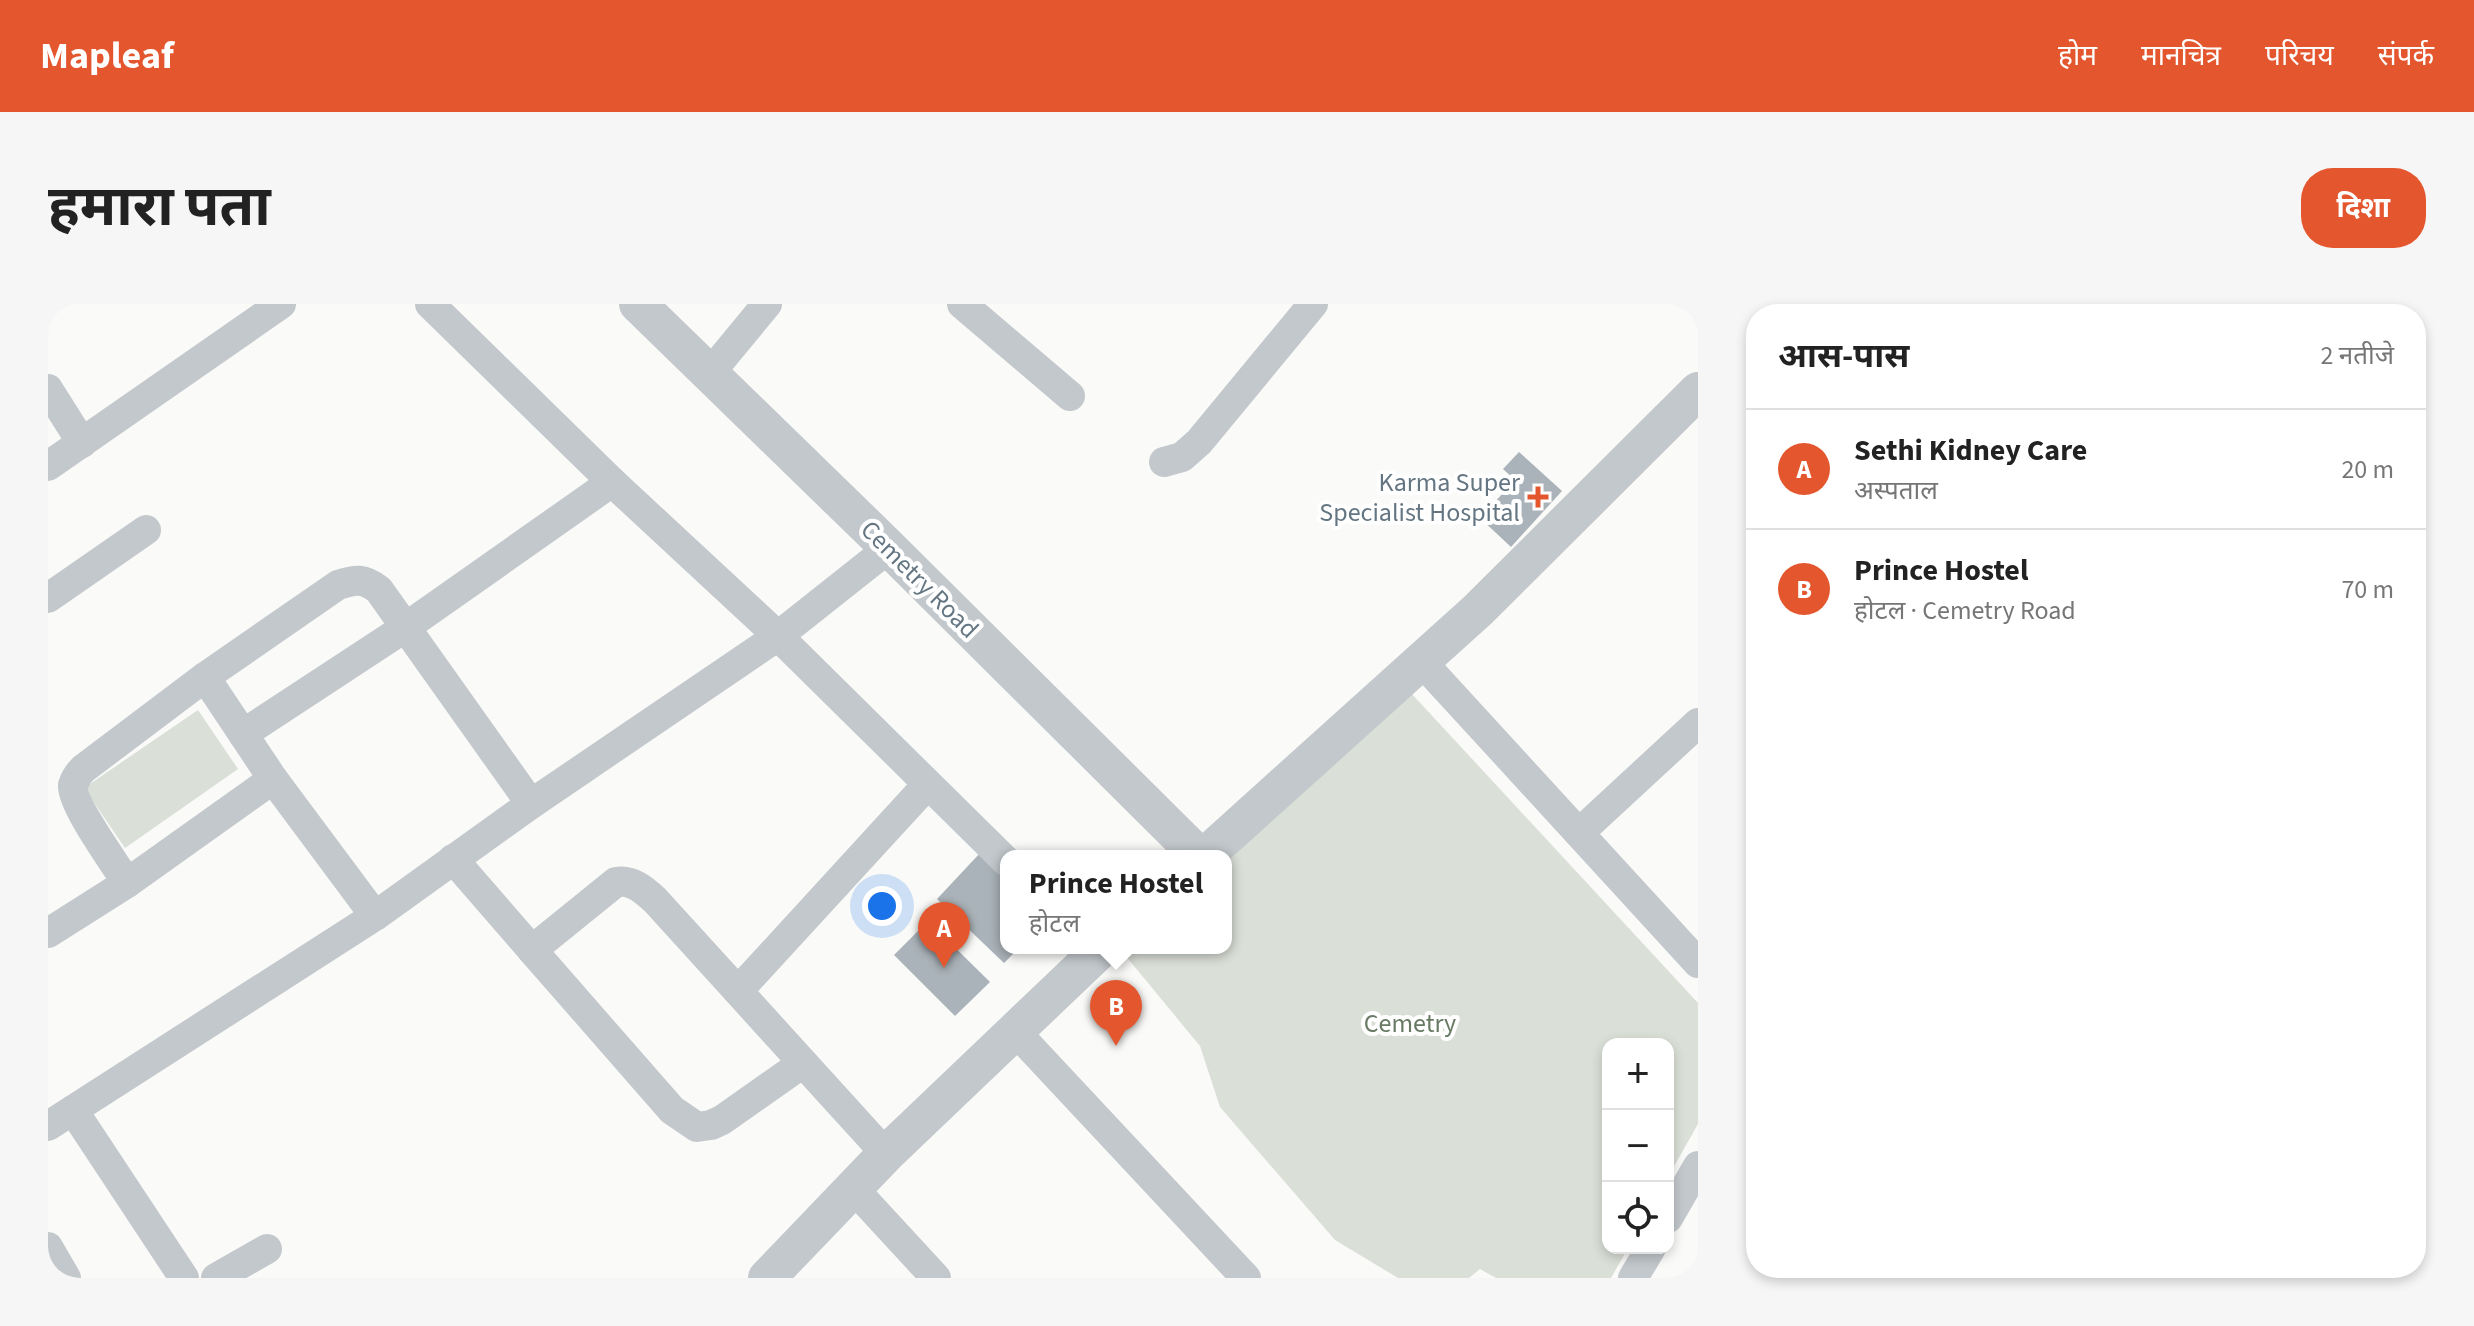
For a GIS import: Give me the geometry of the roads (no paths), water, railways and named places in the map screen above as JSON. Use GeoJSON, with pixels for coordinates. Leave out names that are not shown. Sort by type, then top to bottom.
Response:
{"type":"FeatureCollection","features":[{"type":"Feature","properties":{"kind":"street"},"geometry":{"type":"LineString","coordinates":[[48,466],[281,304]]}},
{"type":"Feature","properties":{"kind":"street"},"geometry":{"type":"LineString","coordinates":[[430,304],[612,482],[778,636],[1000,855]]}},
{"type":"Feature","properties":{"kind":"street","name":"Cemetry Road"},"geometry":{"type":"LineString","coordinates":[[638,304],[1196,850]]}},
{"type":"Feature","properties":{"kind":"street"},"geometry":{"type":"LineString","coordinates":[[710,373],[767,304]]}},
{"type":"Feature","properties":{"kind":"street"},"geometry":{"type":"LineString","coordinates":[[962,304],[1070,396]]}},
{"type":"Feature","properties":{"kind":"street"},"geometry":{"type":"LineString","coordinates":[[1164,462],[1182,457],[1199,442],[1313,304]]}},
{"type":"Feature","properties":{"kind":"street"},"geometry":{"type":"LineString","coordinates":[[48,389],[82,443]]}},
{"type":"Feature","properties":{"kind":"street"},"geometry":{"type":"LineString","coordinates":[[1209,850],[1478,610],[1698,391]]}},
{"type":"Feature","properties":{"kind":"street"},"geometry":{"type":"LineString","coordinates":[[243,734],[406,627],[612,482]]}},
{"type":"Feature","properties":{"kind":"street"},"geometry":{"type":"LineString","coordinates":[[48,598],[146,530]]}},
{"type":"Feature","properties":{"kind":"street"},"geometry":{"type":"LineString","coordinates":[[184,1278],[60,1118],[375,916],[531,804],[778,636],[889,548]]}},
{"type":"Feature","properties":{"kind":"street"},"geometry":{"type":"LineString","coordinates":[[127,883],[79,807],[73,792],[73,784],[83,769],[317,598],[338,585],[357,579],[367,580],[379,590],[531,804]]}},
{"type":"Feature","properties":{"kind":"street"},"geometry":{"type":"LineString","coordinates":[[1421,661],[1698,963]]}},
{"type":"Feature","properties":{"kind":"street"},"geometry":{"type":"LineString","coordinates":[[205,677],[273,779],[375,916]]}},
{"type":"Feature","properties":{"kind":"street"},"geometry":{"type":"LineString","coordinates":[[1579,833],[1698,723]]}},
{"type":"Feature","properties":{"kind":"street"},"geometry":{"type":"LineString","coordinates":[[48,933],[127,883],[273,779]]}},
{"type":"Feature","properties":{"kind":"street"},"geometry":{"type":"LineString","coordinates":[[738,991],[927,785]]}},
{"type":"Feature","properties":{"kind":"street"},"geometry":{"type":"LineString","coordinates":[[453,859],[672,1110],[697,1127],[722,1120],[803,1063]]}},
{"type":"Feature","properties":{"kind":"street"},"geometry":{"type":"LineString","coordinates":[[532,950],[616,882],[625,880],[646,892],[886,1154]]}},
{"type":"Feature","properties":{"kind":"street"},"geometry":{"type":"LineString","coordinates":[[767,1278],[886,1154],[1094,954]]}},
{"type":"Feature","properties":{"kind":"street"},"geometry":{"type":"LineString","coordinates":[[1014,1030],[1246,1278]]}},
{"type":"Feature","properties":{"kind":"street"},"geometry":{"type":"LineString","coordinates":[[1674,1208],[1698,1166]]}},
{"type":"Feature","properties":{"kind":"street"},"geometry":{"type":"LineString","coordinates":[[853,1188],[936,1278]]}},
{"type":"Feature","properties":{"kind":"street"},"geometry":{"type":"LineString","coordinates":[[48,1247],[66,1278]]}},
{"type":"Feature","properties":{"kind":"street"},"geometry":{"type":"LineString","coordinates":[[216,1278],[267,1249]]}},
{"type":"Feature","properties":{"kind":"street"},"geometry":{"type":"LineString","coordinates":[[1633,1278],[1647,1254]]}},
{"type":"Feature","properties":{"kind":"place","name":"Karma Super Specialist Hospital"},"geometry":{"type":"Point","coordinates":[1538,497]}},
{"type":"Feature","properties":{"kind":"place","name":"Sethi Kidney Care"},"geometry":{"type":"Point","coordinates":[944,968]}},
{"type":"Feature","properties":{"kind":"place","name":"Prince Hostel"},"geometry":{"type":"Point","coordinates":[1116,1046]}},
{"type":"Feature","properties":{"kind":"park label","name":"Cemetry"},"geometry":{"type":"Point","coordinates":[1410,1023]}}]}
